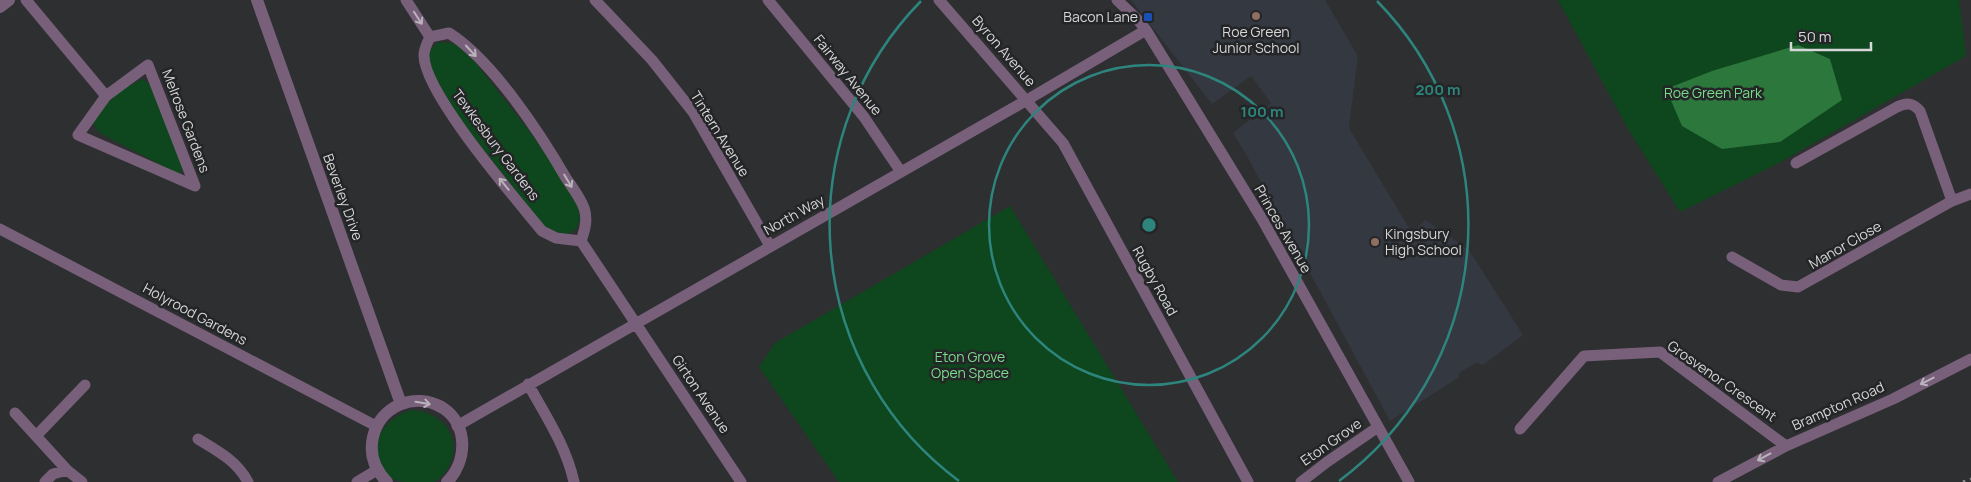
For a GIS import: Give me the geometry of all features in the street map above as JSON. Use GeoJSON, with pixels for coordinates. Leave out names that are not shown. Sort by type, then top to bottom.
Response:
{"type":"FeatureCollection","features":[{"type":"Feature","properties":{"kind":"street"},"geometry":{"type":"LineString","coordinates":[[0,7],[9,0]]}},
{"type":"Feature","properties":{"kind":"street"},"geometry":{"type":"LineString","coordinates":[[26,0],[106,96]]}},
{"type":"Feature","properties":{"kind":"street","name":"Beverley Drive"},"geometry":{"type":"LineString","coordinates":[[257,0],[401,404]]}},
{"type":"Feature","properties":{"kind":"street"},"geometry":{"type":"LineString","coordinates":[[406,0],[430,37],[448,33],[462,41],[506,90],[553,156],[584,207],[586,220],[581,241],[636,322]]}},
{"type":"Feature","properties":{"kind":"street","name":"Tintern Avenue"},"geometry":{"type":"LineString","coordinates":[[595,0],[652,60],[693,112],[770,246]]}},
{"type":"Feature","properties":{"kind":"street","name":"Fairway Avenue"},"geometry":{"type":"LineString","coordinates":[[768,0],[864,117],[901,172]]}},
{"type":"Feature","properties":{"kind":"street","name":"Byron Avenue"},"geometry":{"type":"LineString","coordinates":[[939,0],[1027,100]]}},
{"type":"Feature","properties":{"kind":"street","name":"Princes Avenue"},"geometry":{"type":"LineString","coordinates":[[1117,0],[1146,30],[1262,219],[1409,482]]}},
{"type":"Feature","properties":{"kind":"street","name":"North Way"},"geometry":{"type":"LineString","coordinates":[[458,426],[1146,30]]}},
{"type":"Feature","properties":{"kind":"street","name":"Tewkesbury Gardens"},"geometry":{"type":"LineString","coordinates":[[430,37],[424,56],[431,80],[454,118],[542,231],[556,238],[581,241]]}},
{"type":"Feature","properties":{"kind":"street","name":"Melrose Gardens"},"geometry":{"type":"LineString","coordinates":[[148,65],[195,186],[78,135],[106,96],[148,65]]}},
{"type":"Feature","properties":{"kind":"street","name":"Rugby Road"},"geometry":{"type":"LineString","coordinates":[[1027,100],[1063,143],[1248,482]]}},
{"type":"Feature","properties":{"kind":"street"},"geometry":{"type":"LineString","coordinates":[[1796,163],[1897,107],[1909,103],[1916,107],[1922,117],[1952,201]]}},
{"type":"Feature","properties":{"kind":"street","name":"Manor Close"},"geometry":{"type":"LineString","coordinates":[[1732,257],[1781,286],[1798,287],[1952,201],[1971,194]]}},
{"type":"Feature","properties":{"kind":"street","name":"Holyrood Gardens"},"geometry":{"type":"LineString","coordinates":[[0,228],[376,426]]}},
{"type":"Feature","properties":{"kind":"street","name":"Girton Avenue"},"geometry":{"type":"LineString","coordinates":[[636,322],[741,482]]}},
{"type":"Feature","properties":{"kind":"street","name":"Grosvenor Crescent"},"geometry":{"type":"LineString","coordinates":[[1520,429],[1584,356],[1660,352],[1786,446]]}},
{"type":"Feature","properties":{"kind":"street","name":"Brampton Road"},"geometry":{"type":"LineString","coordinates":[[1718,482],[1786,446],[1893,398],[1971,359]]}},
{"type":"Feature","properties":{"kind":"street"},"geometry":{"type":"LineString","coordinates":[[528,384],[560,440],[570,463],[574,482]]}},
{"type":"Feature","properties":{"kind":"street"},"geometry":{"type":"LineString","coordinates":[[37,435],[85,385]]}},
{"type":"Feature","properties":{"kind":"street"},"geometry":{"type":"LineString","coordinates":[[387,482],[377,470],[371,448],[376,426],[387,412],[401,404],[424,401],[443,408],[458,426],[463,442],[461,462],[447,482]]}},
{"type":"Feature","properties":{"kind":"street"},"geometry":{"type":"LineString","coordinates":[[15,413],[67,470],[82,482]]}},
{"type":"Feature","properties":{"kind":"street","name":"Eton Grove"},"geometry":{"type":"LineString","coordinates":[[1302,482],[1327,462],[1378,427]]}},
{"type":"Feature","properties":{"kind":"street"},"geometry":{"type":"LineString","coordinates":[[198,439],[231,460],[242,471],[248,482]]}},
{"type":"Feature","properties":{"kind":"street"},"geometry":{"type":"LineString","coordinates":[[44,482],[53,474],[67,470]]}},
{"type":"Feature","properties":{"kind":"street"},"geometry":{"type":"LineString","coordinates":[[357,482],[377,470]]}},
{"type":"Feature","properties":{"kind":"shaded area","name":"Kingsbury High School"},"geometry":{"type":"Polygon","coordinates":[[[1131,0],[1325,0],[1358,56],[1349,128],[1412,233],[1425,220],[1469,250],[1523,335],[1483,365],[1476,363],[1460,372],[1458,378],[1390,421],[1233,133],[1271,103],[1251,76],[1212,104],[1131,0]]]}},
{"type":"Feature","properties":{"kind":"green space","name":"Roe Green Park"},"geometry":{"type":"Polygon","coordinates":[[[1558,0],[1959,0],[1966,56],[1779,163],[1680,212],[1628,129],[1558,0]]]}},
{"type":"Feature","properties":{"kind":"green space"},"geometry":{"type":"Polygon","coordinates":[[[438,42],[456,44],[475,62],[527,128],[557,171],[578,207],[580,220],[576,229],[569,234],[561,235],[544,226],[456,114],[435,77],[429,61],[430,50],[438,42]]]}},
{"type":"Feature","properties":{"kind":"green space"},"geometry":{"type":"Polygon","coordinates":[[[1798,45],[1830,59],[1842,100],[1780,142],[1722,149],[1682,126],[1666,89],[1712,71],[1798,45]]]}},
{"type":"Feature","properties":{"kind":"green space"},"geometry":{"type":"Polygon","coordinates":[[[142,79],[152,86],[182,167],[181,173],[178,174],[100,133],[94,125],[94,117],[117,93],[142,79]]]}},
{"type":"Feature","properties":{"kind":"green space","name":"Eton Grove Open Space"},"geometry":{"type":"Polygon","coordinates":[[[1010,206],[1178,482],[839,482],[759,367],[775,343],[1010,206]]]}},
{"type":"Feature","properties":{"kind":"green space"},"geometry":{"type":"Polygon","coordinates":[[[412,410],[433,416],[442,422],[452,437],[454,447],[448,468],[434,482],[404,482],[395,480],[387,474],[380,464],[377,444],[380,435],[392,420],[412,410]]]}},
{"type":"Feature","properties":{"kind":"railway"},"geometry":{"type":"LineString","coordinates":[[1963,482],[1971,479]]}},
{"type":"Feature","properties":{"kind":"place","name":"Roe Green Junior School"},"geometry":{"type":"Point","coordinates":[1256,16]}},
{"type":"Feature","properties":{"kind":"place","name":"Bacon Lane"},"geometry":{"type":"Point","coordinates":[1148,17]}},
{"type":"Feature","properties":{"kind":"place","name":"Kingsbury High School"},"geometry":{"type":"Point","coordinates":[1375,242]}}]}
